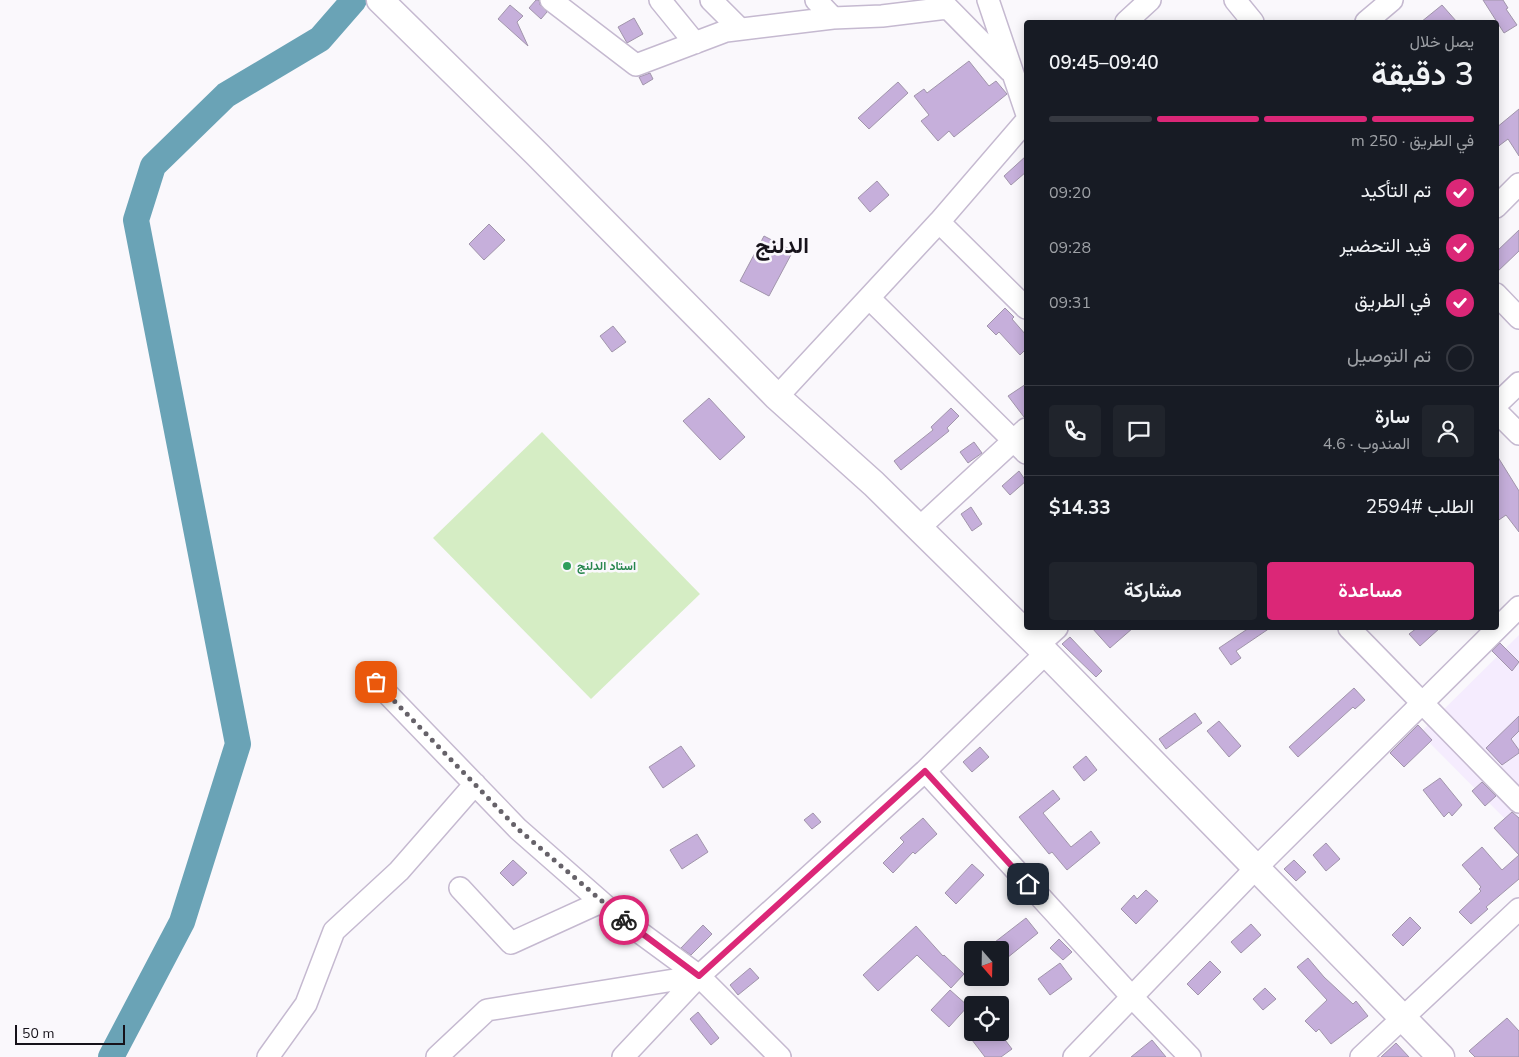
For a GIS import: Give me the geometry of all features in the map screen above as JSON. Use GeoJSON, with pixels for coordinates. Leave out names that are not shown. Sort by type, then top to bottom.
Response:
{"type":"FeatureCollection","features":[{"type":"Feature","properties":{"kind":"main road"},"geometry":{"type":"LineString","coordinates":[[381,1],[544,161],[777,397],[874,484],[1042,649],[1441,1057]]}},
{"type":"Feature","properties":{"kind":"street"},"geometry":{"type":"LineString","coordinates":[[552,0],[636,66],[726,31],[833,18],[882,16],[944,4],[1014,74]]}},
{"type":"Feature","properties":{"kind":"street"},"geometry":{"type":"LineString","coordinates":[[660,0],[695,43]]}},
{"type":"Feature","properties":{"kind":"street"},"geometry":{"type":"LineString","coordinates":[[711,0],[740,29]]}},
{"type":"Feature","properties":{"kind":"street"},"geometry":{"type":"LineString","coordinates":[[816,0],[833,18]]}},
{"type":"Feature","properties":{"kind":"street"},"geometry":{"type":"LineString","coordinates":[[988,0],[1024,106]]}},
{"type":"Feature","properties":{"kind":"street"},"geometry":{"type":"LineString","coordinates":[[1235,0],[1251,20]]}},
{"type":"Feature","properties":{"kind":"street"},"geometry":{"type":"LineString","coordinates":[[777,397],[939,222],[1024,123]]}},
{"type":"Feature","properties":{"kind":"street"},"geometry":{"type":"LineString","coordinates":[[1499,204],[1519,184]]}},
{"type":"Feature","properties":{"kind":"street"},"geometry":{"type":"LineString","coordinates":[[939,222],[1024,306]]}},
{"type":"Feature","properties":{"kind":"street"},"geometry":{"type":"LineString","coordinates":[[1499,297],[1519,318]]}},
{"type":"Feature","properties":{"kind":"street"},"geometry":{"type":"LineString","coordinates":[[869,298],[1022,441],[919,528]]}},
{"type":"Feature","properties":{"kind":"street"},"geometry":{"type":"LineString","coordinates":[[1499,402],[1519,383]]}},
{"type":"Feature","properties":{"kind":"street"},"geometry":{"type":"LineString","coordinates":[[1499,414],[1519,434]]}},
{"type":"Feature","properties":{"kind":"street"},"geometry":{"type":"LineString","coordinates":[[1499,626],[1519,606]]}},
{"type":"Feature","properties":{"kind":"street"},"geometry":{"type":"LineString","coordinates":[[623,1057],[699,976],[925,771],[1042,649],[1055,630]]}},
{"type":"Feature","properties":{"kind":"street"},"geometry":{"type":"LineString","coordinates":[[1352,630],[1519,802]]}},
{"type":"Feature","properties":{"kind":"street"},"geometry":{"type":"LineString","coordinates":[[1074,1057],[1256,868],[1495,630]]}},
{"type":"Feature","properties":{"kind":"street"},"geometry":{"type":"LineString","coordinates":[[376,682],[518,829],[601,902],[699,976],[780,1057]]}},
{"type":"Feature","properties":{"kind":"street"},"geometry":{"type":"LineString","coordinates":[[925,771],[1132,997],[1190,1057]]}},
{"type":"Feature","properties":{"kind":"street"},"geometry":{"type":"LineString","coordinates":[[268,1057],[306,1004],[334,931],[399,871],[475,784]]}},
{"type":"Feature","properties":{"kind":"street"},"geometry":{"type":"LineString","coordinates":[[460,888],[511,943],[601,902]]}},
{"type":"Feature","properties":{"kind":"street"},"geometry":{"type":"LineString","coordinates":[[1361,1057],[1519,909]]}},
{"type":"Feature","properties":{"kind":"street"},"geometry":{"type":"LineString","coordinates":[[436,1057],[487,1010],[699,976]]}},
{"type":"Feature","properties":{"kind":"shaded area"},"geometry":{"type":"Polygon","coordinates":[[[1519,635],[1519,833],[1420,733],[1519,635]]]}},
{"type":"Feature","properties":{"kind":"green space","name":"استاد الدلنج"},"geometry":{"type":"Polygon","coordinates":[[[542,432],[700,594],[591,699],[433,538],[542,432]]]}},
{"type":"Feature","properties":{"kind":"building"},"geometry":{"type":"Polygon","coordinates":[[[536,0],[539,0],[540,5],[547,12],[541,19],[529,8],[536,0]]]}},
{"type":"Feature","properties":{"kind":"building"},"geometry":{"type":"Polygon","coordinates":[[[1483,0],[1503,0],[1508,8],[1506,9],[1517,25],[1504,33],[1499,25],[1499,20],[1496,20],[1483,0]]]}},
{"type":"Feature","properties":{"kind":"building"},"geometry":{"type":"Polygon","coordinates":[[[510,5],[523,16],[517,22],[528,46],[498,19],[510,5]]]}},
{"type":"Feature","properties":{"kind":"building"},"geometry":{"type":"Polygon","coordinates":[[[1442,5],[1455,20],[1423,20],[1442,5]]]}},
{"type":"Feature","properties":{"kind":"building"},"geometry":{"type":"Polygon","coordinates":[[[634,18],[643,34],[627,43],[618,27],[634,18]]]}},
{"type":"Feature","properties":{"kind":"building"},"geometry":{"type":"Polygon","coordinates":[[[969,61],[989,86],[996,81],[1007,94],[954,137],[949,131],[938,141],[921,121],[929,115],[914,96],[924,89],[927,93],[969,61]]]}},
{"type":"Feature","properties":{"kind":"building"},"geometry":{"type":"Polygon","coordinates":[[[650,73],[653,79],[643,85],[639,77],[650,73]]]}},
{"type":"Feature","properties":{"kind":"building"},"geometry":{"type":"Polygon","coordinates":[[[898,82],[908,93],[869,129],[858,118],[898,82]]]}},
{"type":"Feature","properties":{"kind":"building"},"geometry":{"type":"Polygon","coordinates":[[[1519,109],[1519,156],[1508,139],[1499,146],[1499,126],[1519,109]]]}},
{"type":"Feature","properties":{"kind":"building"},"geometry":{"type":"Polygon","coordinates":[[[1024,158],[1024,174],[1011,185],[1004,176],[1024,158]]]}},
{"type":"Feature","properties":{"kind":"building"},"geometry":{"type":"Polygon","coordinates":[[[877,181],[889,195],[870,212],[858,198],[877,181]]]}},
{"type":"Feature","properties":{"kind":"building"},"geometry":{"type":"Polygon","coordinates":[[[489,224],[505,240],[484,260],[469,244],[489,224]]]}},
{"type":"Feature","properties":{"kind":"building"},"geometry":{"type":"Polygon","coordinates":[[[1519,230],[1519,251],[1499,270],[1499,249],[1519,230]]]}},
{"type":"Feature","properties":{"kind":"building"},"geometry":{"type":"Polygon","coordinates":[[[764,236],[793,251],[769,296],[740,281],[764,236]]]}},
{"type":"Feature","properties":{"kind":"building"},"geometry":{"type":"Polygon","coordinates":[[[1005,308],[1014,317],[1012,319],[1024,333],[1024,351],[1020,355],[999,332],[996,335],[987,326],[1005,308]]]}},
{"type":"Feature","properties":{"kind":"building"},"geometry":{"type":"Polygon","coordinates":[[[613,326],[626,342],[612,352],[600,336],[613,326]]]}},
{"type":"Feature","properties":{"kind":"building"},"geometry":{"type":"Polygon","coordinates":[[[1024,385],[1024,417],[1008,396],[1024,385]]]}},
{"type":"Feature","properties":{"kind":"building"},"geometry":{"type":"Polygon","coordinates":[[[709,398],[745,437],[720,460],[683,421],[709,398]]]}},
{"type":"Feature","properties":{"kind":"building"},"geometry":{"type":"Polygon","coordinates":[[[951,408],[959,416],[947,428],[949,431],[901,470],[894,461],[933,430],[931,427],[951,408]]]}},
{"type":"Feature","properties":{"kind":"building"},"geometry":{"type":"Polygon","coordinates":[[[974,442],[982,453],[968,463],[960,452],[974,442]]]}},
{"type":"Feature","properties":{"kind":"building"},"geometry":{"type":"Polygon","coordinates":[[[1499,459],[1519,491],[1519,532],[1506,515],[1499,520],[1499,459]]]}},
{"type":"Feature","properties":{"kind":"building"},"geometry":{"type":"Polygon","coordinates":[[[1019,471],[1024,478],[1024,483],[1010,495],[1002,486],[1019,471]]]}},
{"type":"Feature","properties":{"kind":"building"},"geometry":{"type":"Polygon","coordinates":[[[971,507],[982,524],[972,531],[961,514],[971,507]]]}},
{"type":"Feature","properties":{"kind":"building"},"geometry":{"type":"Polygon","coordinates":[[[1094,630],[1131,630],[1110,648],[1094,630]]]}},
{"type":"Feature","properties":{"kind":"building"},"geometry":{"type":"Polygon","coordinates":[[[1246,630],[1267,630],[1236,651],[1241,658],[1231,665],[1219,648],[1246,630]]]}},
{"type":"Feature","properties":{"kind":"building"},"geometry":{"type":"Polygon","coordinates":[[[1414,630],[1438,630],[1420,646],[1409,634],[1414,630]]]}},
{"type":"Feature","properties":{"kind":"building"},"geometry":{"type":"Polygon","coordinates":[[[1070,637],[1102,671],[1096,677],[1062,644],[1070,637]]]}},
{"type":"Feature","properties":{"kind":"building"},"geometry":{"type":"Polygon","coordinates":[[[1500,643],[1519,662],[1512,671],[1492,651],[1500,643]]]}},
{"type":"Feature","properties":{"kind":"building"},"geometry":{"type":"Polygon","coordinates":[[[1354,688],[1365,700],[1355,709],[1353,707],[1298,757],[1289,747],[1354,688]]]}},
{"type":"Feature","properties":{"kind":"building"},"geometry":{"type":"Polygon","coordinates":[[[1195,713],[1202,723],[1166,749],[1159,739],[1195,713]]]}},
{"type":"Feature","properties":{"kind":"building"},"geometry":{"type":"Polygon","coordinates":[[[1519,716],[1519,731],[1511,739],[1519,753],[1502,765],[1486,748],[1519,716]]]}},
{"type":"Feature","properties":{"kind":"building"},"geometry":{"type":"Polygon","coordinates":[[[1219,721],[1241,746],[1229,757],[1207,731],[1219,721]]]}},
{"type":"Feature","properties":{"kind":"building"},"geometry":{"type":"Polygon","coordinates":[[[1418,725],[1432,740],[1404,767],[1390,753],[1418,725]]]}},
{"type":"Feature","properties":{"kind":"building"},"geometry":{"type":"Polygon","coordinates":[[[681,746],[695,766],[663,788],[649,767],[681,746]]]}},
{"type":"Feature","properties":{"kind":"building"},"geometry":{"type":"Polygon","coordinates":[[[980,747],[989,757],[972,772],[963,762],[980,747]]]}},
{"type":"Feature","properties":{"kind":"building"},"geometry":{"type":"Polygon","coordinates":[[[1086,756],[1097,770],[1084,781],[1073,767],[1086,756]]]}},
{"type":"Feature","properties":{"kind":"building"},"geometry":{"type":"Polygon","coordinates":[[[1440,778],[1462,805],[1452,816],[1449,812],[1444,817],[1423,790],[1440,778]]]}},
{"type":"Feature","properties":{"kind":"building"},"geometry":{"type":"Polygon","coordinates":[[[1482,782],[1496,796],[1485,806],[1472,791],[1482,782]]]}},
{"type":"Feature","properties":{"kind":"building"},"geometry":{"type":"Polygon","coordinates":[[[1053,790],[1060,799],[1043,813],[1071,847],[1091,831],[1100,843],[1067,870],[1052,852],[1049,854],[1019,817],[1053,790]]]}},
{"type":"Feature","properties":{"kind":"building"},"geometry":{"type":"Polygon","coordinates":[[[1512,812],[1519,818],[1519,855],[1494,828],[1512,812]]]}},
{"type":"Feature","properties":{"kind":"building"},"geometry":{"type":"Polygon","coordinates":[[[813,813],[821,822],[812,829],[804,820],[813,813]]]}},
{"type":"Feature","properties":{"kind":"building"},"geometry":{"type":"Polygon","coordinates":[[[923,818],[937,834],[915,854],[913,852],[893,873],[883,863],[904,842],[900,838],[923,818]]]}},
{"type":"Feature","properties":{"kind":"building"},"geometry":{"type":"Polygon","coordinates":[[[697,834],[708,852],[682,869],[670,850],[697,834]]]}},
{"type":"Feature","properties":{"kind":"building"},"geometry":{"type":"Polygon","coordinates":[[[1326,843],[1340,859],[1326,871],[1313,855],[1326,843]]]}},
{"type":"Feature","properties":{"kind":"building"},"geometry":{"type":"Polygon","coordinates":[[[1482,847],[1502,870],[1519,855],[1519,879],[1486,907],[1488,909],[1471,924],[1459,912],[1481,891],[1479,889],[1481,887],[1462,865],[1482,847]]]}},
{"type":"Feature","properties":{"kind":"building"},"geometry":{"type":"Polygon","coordinates":[[[513,860],[527,873],[513,886],[500,873],[513,860]]]}},
{"type":"Feature","properties":{"kind":"building"},"geometry":{"type":"Polygon","coordinates":[[[1294,860],[1306,872],[1296,881],[1284,869],[1294,860]]]}},
{"type":"Feature","properties":{"kind":"building"},"geometry":{"type":"Polygon","coordinates":[[[972,864],[984,875],[956,904],[945,893],[972,864]]]}},
{"type":"Feature","properties":{"kind":"building"},"geometry":{"type":"Polygon","coordinates":[[[1146,890],[1158,901],[1136,924],[1121,909],[1134,895],[1137,899],[1146,890]]]}},
{"type":"Feature","properties":{"kind":"building"},"geometry":{"type":"Polygon","coordinates":[[[1410,917],[1421,928],[1403,946],[1392,935],[1410,917]]]}},
{"type":"Feature","properties":{"kind":"building"},"geometry":{"type":"Polygon","coordinates":[[[1026,918],[1038,933],[1009,956],[1009,941],[996,941],[1026,918]]]}},
{"type":"Feature","properties":{"kind":"building"},"geometry":{"type":"Polygon","coordinates":[[[1251,924],[1261,935],[1241,953],[1231,942],[1251,924]]]}},
{"type":"Feature","properties":{"kind":"building"},"geometry":{"type":"Polygon","coordinates":[[[703,925],[712,934],[691,955],[681,948],[703,925]]]}},
{"type":"Feature","properties":{"kind":"building"},"geometry":{"type":"Polygon","coordinates":[[[916,926],[943,956],[964,974],[951,988],[917,955],[878,991],[863,975],[916,926]]]}},
{"type":"Feature","properties":{"kind":"building"},"geometry":{"type":"Polygon","coordinates":[[[1059,939],[1072,952],[1063,960],[1050,948],[1059,939]]]}},
{"type":"Feature","properties":{"kind":"building"},"geometry":{"type":"Polygon","coordinates":[[[1308,958],[1324,977],[1353,1004],[1356,1001],[1368,1016],[1331,1044],[1319,1029],[1316,1032],[1305,1021],[1327,1000],[1297,967],[1308,958]]]}},
{"type":"Feature","properties":{"kind":"building"},"geometry":{"type":"Polygon","coordinates":[[[1210,961],[1221,972],[1198,995],[1187,984],[1210,961]]]}},
{"type":"Feature","properties":{"kind":"building"},"geometry":{"type":"Polygon","coordinates":[[[1060,963],[1072,979],[1050,995],[1038,979],[1060,963]]]}},
{"type":"Feature","properties":{"kind":"building"},"geometry":{"type":"Polygon","coordinates":[[[750,968],[759,978],[738,995],[730,985],[750,968]]]}},
{"type":"Feature","properties":{"kind":"building"},"geometry":{"type":"Polygon","coordinates":[[[1265,988],[1276,999],[1263,1010],[1253,999],[1265,988]]]}},
{"type":"Feature","properties":{"kind":"building"},"geometry":{"type":"Polygon","coordinates":[[[950,990],[964,1002],[964,1010],[949,1027],[931,1010],[950,990]]]}},
{"type":"Feature","properties":{"kind":"building"},"geometry":{"type":"Polygon","coordinates":[[[698,1012],[719,1038],[711,1045],[690,1019],[698,1012]]]}},
{"type":"Feature","properties":{"kind":"building"},"geometry":{"type":"Polygon","coordinates":[[[1507,1018],[1519,1031],[1519,1057],[1475,1057],[1469,1051],[1507,1018]]]}},
{"type":"Feature","properties":{"kind":"building"},"geometry":{"type":"Polygon","coordinates":[[[1152,1040],[1166,1057],[1131,1057],[1152,1040]]]}},
{"type":"Feature","properties":{"kind":"building"},"geometry":{"type":"Polygon","coordinates":[[[973,1041],[1006,1041],[1012,1049],[1001,1057],[985,1057],[973,1041]]]}},
{"type":"Feature","properties":{"kind":"building"},"geometry":{"type":"Polygon","coordinates":[[[1396,1043],[1409,1057],[1381,1057],[1396,1043]]]}},
{"type":"Feature","properties":{"kind":"waterway"},"geometry":{"type":"LineString","coordinates":[[111,1057],[182,922],[238,744],[136,220],[153,166],[226,95],[320,39],[354,0]]}},
{"type":"Feature","properties":{"kind":"way so far"},"geometry":{"type":"LineString","coordinates":[[376,682],[518,829],[624,920]]}},
{"type":"Feature","properties":{"kind":"place","name":"استاد الدلنج"},"geometry":{"type":"Point","coordinates":[567,566]}},
{"type":"Feature","properties":{"kind":"district","name":"الدلنج"},"geometry":{"type":"Point","coordinates":[782,246]}},
{"type":"Feature","properties":{"kind":"route"},"geometry":{"type":"LineString","coordinates":[[624,920],[699,976],[925,771],[1028,884]]}}]}
